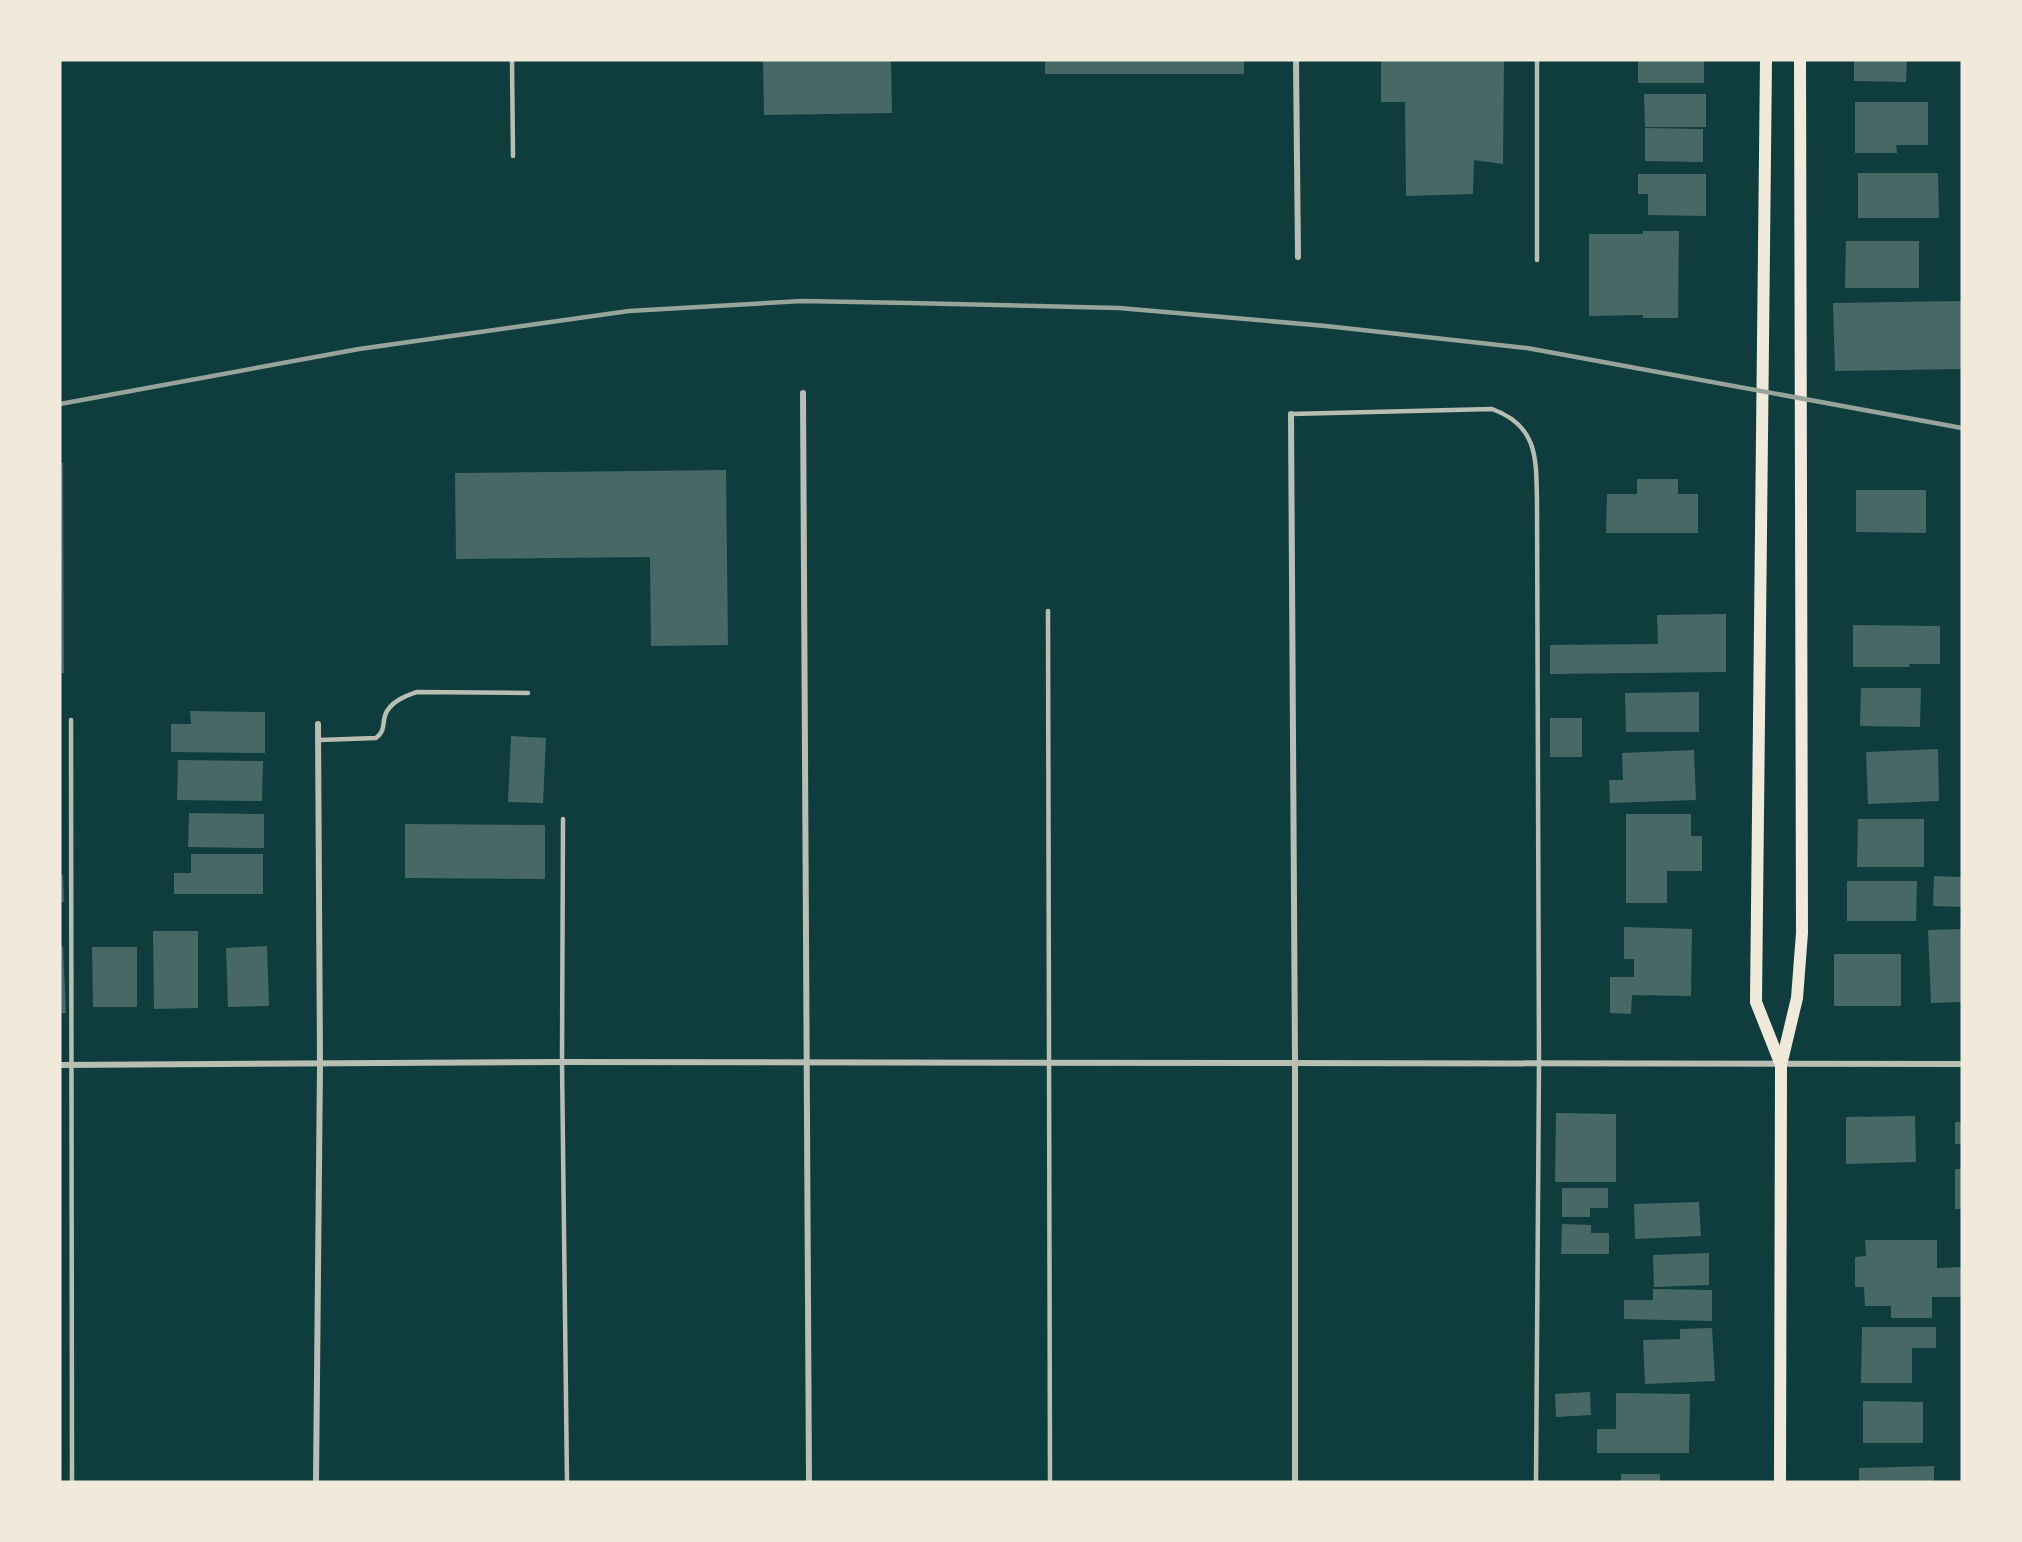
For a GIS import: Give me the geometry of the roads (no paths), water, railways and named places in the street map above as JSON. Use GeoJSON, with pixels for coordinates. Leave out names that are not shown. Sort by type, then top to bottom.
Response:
{"type":"FeatureCollection","features":[{"type":"Feature","properties":{"kind":"main road"},"geometry":{"type":"LineString","coordinates":[[1766,60],[1756,1002],[1781,1065]]}},
{"type":"Feature","properties":{"kind":"main road"},"geometry":{"type":"LineString","coordinates":[[1780,1482],[1781,1065],[1797,998],[1802,933],[1800,60]]}},
{"type":"Feature","properties":{"kind":"street"},"geometry":{"type":"LineString","coordinates":[[1296,60],[1298,257]]}},
{"type":"Feature","properties":{"kind":"street"},"geometry":{"type":"LineString","coordinates":[[803,393],[809,1482]]}},
{"type":"Feature","properties":{"kind":"street"},"geometry":{"type":"LineString","coordinates":[[1291,414],[1295,1482]]}},
{"type":"Feature","properties":{"kind":"street"},"geometry":{"type":"LineString","coordinates":[[316,1482],[320,1064],[318,724]]}},
{"type":"Feature","properties":{"kind":"street"},"geometry":{"type":"LineString","coordinates":[[60,1065],[562,1062],[1962,1064]]}},
{"type":"Feature","properties":{"kind":"lane"},"geometry":{"type":"LineString","coordinates":[[512,60],[513,156]]}},
{"type":"Feature","properties":{"kind":"lane"},"geometry":{"type":"LineString","coordinates":[[1537,60],[1537,261]]}},
{"type":"Feature","properties":{"kind":"lane"},"geometry":{"type":"LineString","coordinates":[[1291,414],[1492,409],[1508,415],[1522,429],[1532,445],[1536,466],[1537,502],[1539,1063],[1536,1482]]}},
{"type":"Feature","properties":{"kind":"lane"},"geometry":{"type":"LineString","coordinates":[[1048,611],[1050,1482]]}},
{"type":"Feature","properties":{"kind":"lane"},"geometry":{"type":"LineString","coordinates":[[319,740],[376,738],[384,730],[387,712],[401,697],[417,692],[528,693]]}},
{"type":"Feature","properties":{"kind":"lane"},"geometry":{"type":"LineString","coordinates":[[71,720],[72,1482]]}},
{"type":"Feature","properties":{"kind":"lane"},"geometry":{"type":"LineString","coordinates":[[563,819],[562,1062],[567,1482]]}},
{"type":"Feature","properties":{"kind":"railway"},"geometry":{"type":"LineString","coordinates":[[60,404],[359,349],[629,311],[802,301],[1119,308],[1326,326],[1527,348],[1962,428]]}}]}
